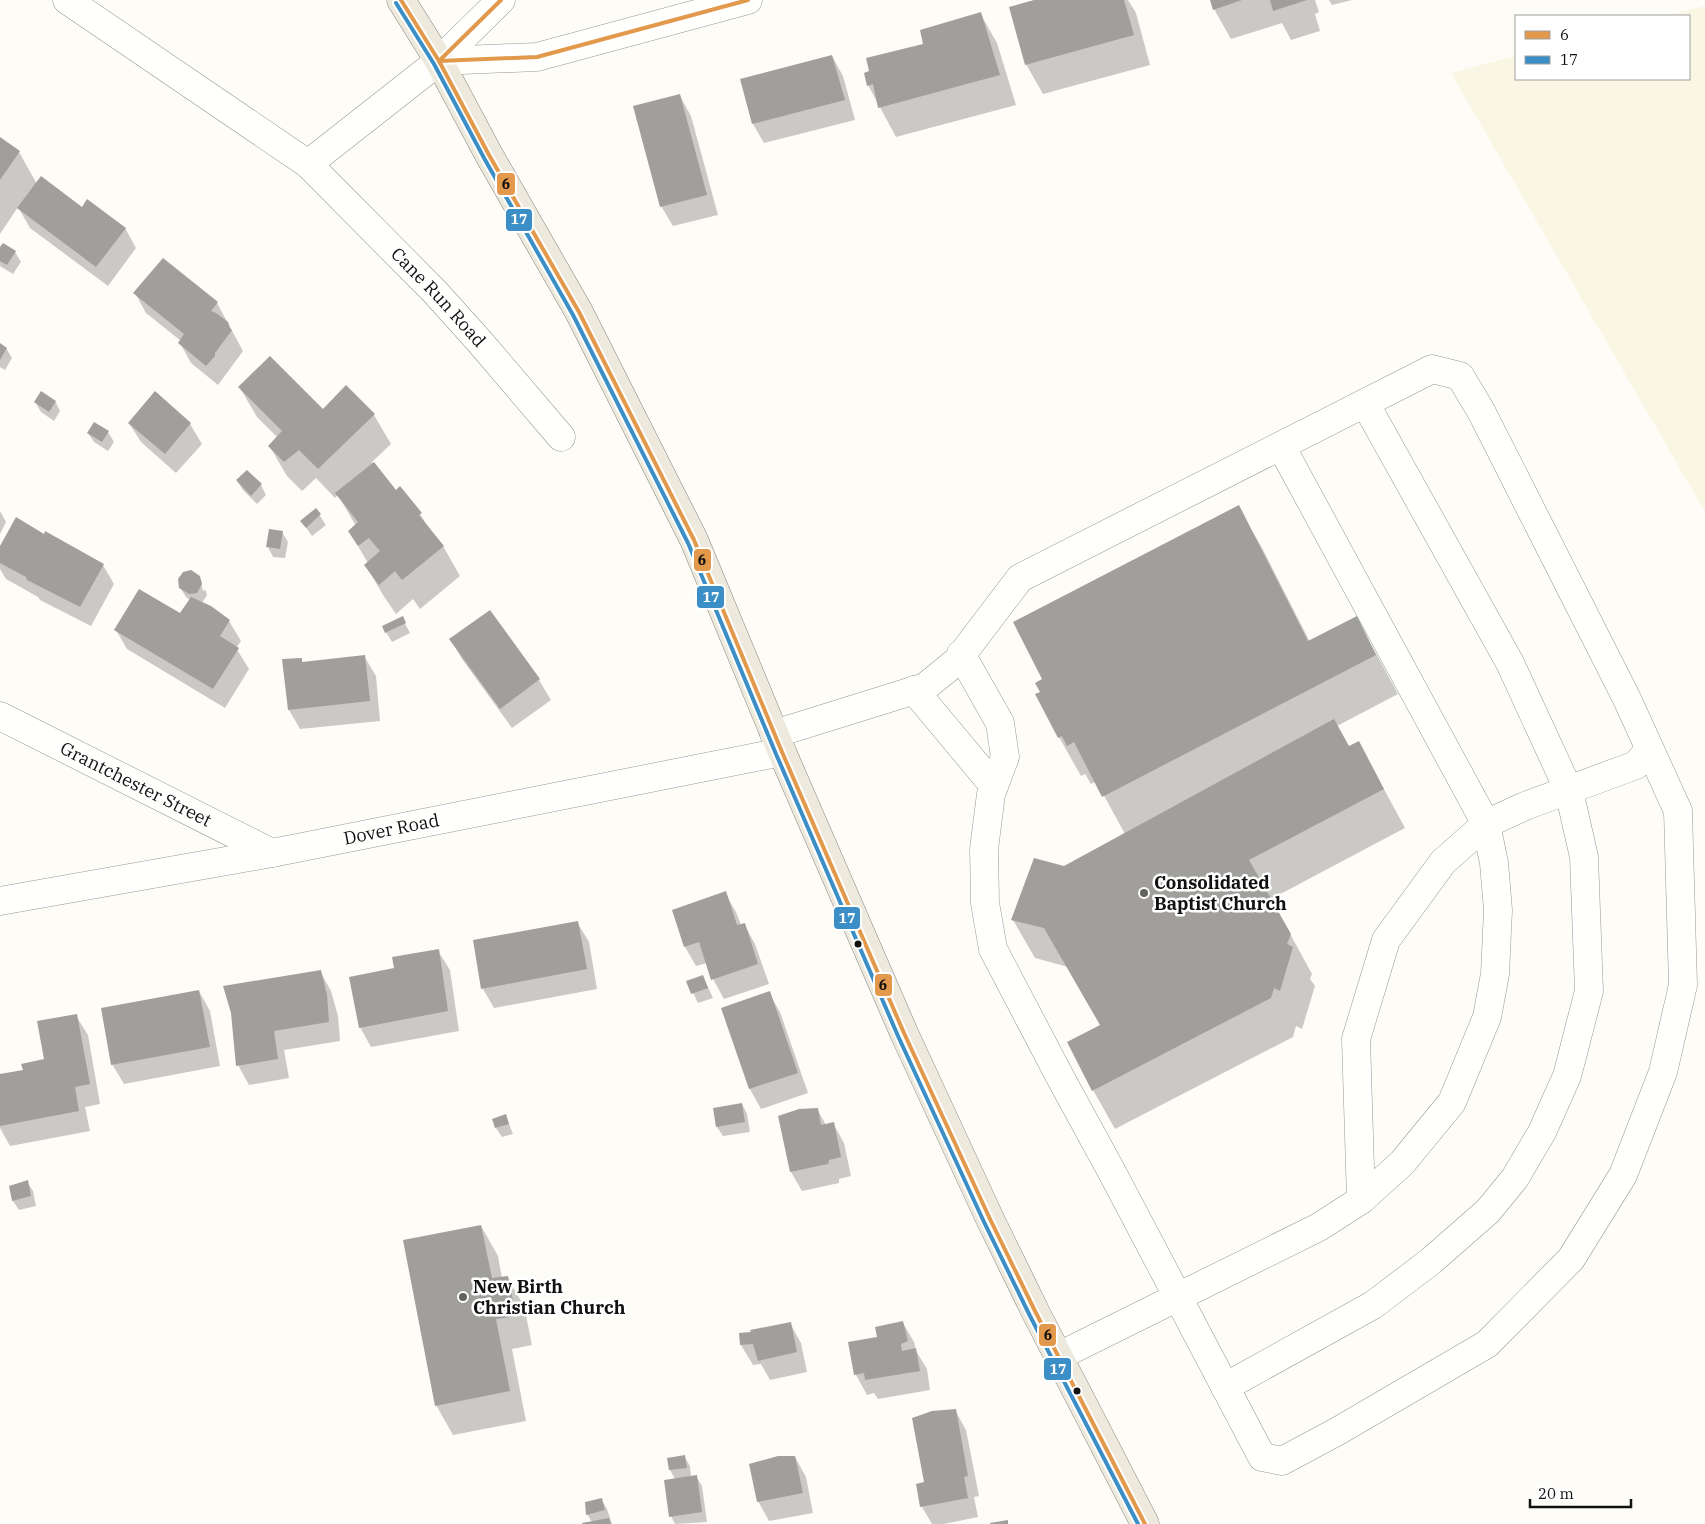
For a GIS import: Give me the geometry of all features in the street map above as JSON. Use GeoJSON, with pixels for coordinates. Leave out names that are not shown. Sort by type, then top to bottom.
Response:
{"type":"FeatureCollection","features":[{"type":"Feature","properties":{"kind":"main road"},"geometry":{"type":"LineString","coordinates":[[401,0],[439,61],[494,163],[579,312],[694,540],[778,743],[904,1033],[990,1219],[1145,1524]]}},
{"type":"Feature","properties":{"kind":"street","name":"Cane Run Road"},"geometry":{"type":"LineString","coordinates":[[67,0],[308,164],[435,292],[561,437]]}},
{"type":"Feature","properties":{"kind":"street"},"geometry":{"type":"LineString","coordinates":[[308,164],[439,61],[501,0]]}},
{"type":"Feature","properties":{"kind":"street"},"geometry":{"type":"LineString","coordinates":[[439,61],[537,57],[748,0]]}},
{"type":"Feature","properties":{"kind":"street","name":"Dover Road"},"geometry":{"type":"LineString","coordinates":[[0,901],[272,853],[778,743],[925,687],[957,661],[1020,578],[1432,369],[1460,376],[1481,411],[1623,690],[1678,811],[1683,985],[1663,1072],[1623,1175],[1571,1259],[1487,1344],[1338,1431],[1282,1460],[1262,1457],[1225,1387]]}},
{"type":"Feature","properties":{"kind":"street"},"geometry":{"type":"LineString","coordinates":[[961,654],[1000,723],[1005,757],[991,794],[984,849],[985,902],[994,949],[1058,1075],[1113,1174],[1225,1387],[1374,1305],[1431,1261],[1488,1210],[1515,1178],[1538,1140],[1567,1076],[1590,991],[1584,857],[1569,791],[1510,663],[1365,403]]}},
{"type":"Feature","properties":{"kind":"street"},"geometry":{"type":"LineString","coordinates":[[1059,1356],[1319,1226],[1361,1200],[1402,1163],[1452,1102],[1487,1017],[1495,974],[1498,910],[1494,863],[1486,824],[1281,446]]}},
{"type":"Feature","properties":{"kind":"street"},"geometry":{"type":"LineString","coordinates":[[914,690],[994,786]]}},
{"type":"Feature","properties":{"kind":"street","name":"Grantchester Street"},"geometry":{"type":"LineString","coordinates":[[0,716],[272,853]]}},
{"type":"Feature","properties":{"kind":"street"},"geometry":{"type":"LineString","coordinates":[[1361,1200],[1356,1038],[1386,940],[1443,862],[1486,824],[1525,806],[1636,765],[1649,750]]}},
{"type":"Feature","properties":{"kind":"shaded area"},"geometry":{"type":"Polygon","coordinates":[[[1705,6],[1705,512],[1451,73],[1515,56],[1515,80],[1690,80],[1690,15],[1670,15],[1705,6]]]}},
{"type":"Feature","properties":{"kind":"building"},"geometry":{"type":"Polygon","coordinates":[[[1034,0],[1124,0],[1134,35],[1025,65],[1009,7],[1034,0]]]}},
{"type":"Feature","properties":{"kind":"building"},"geometry":{"type":"Polygon","coordinates":[[[1210,0],[1242,0],[1213,10],[1210,0]]]}},
{"type":"Feature","properties":{"kind":"building"},"geometry":{"type":"Polygon","coordinates":[[[1270,0],[1307,0],[1273,11],[1270,0]]]}},
{"type":"Feature","properties":{"kind":"building"},"geometry":{"type":"Polygon","coordinates":[[[981,12],[1000,75],[878,108],[873,84],[867,86],[864,73],[869,71],[866,58],[923,44],[920,30],[981,12]]]}},
{"type":"Feature","properties":{"kind":"building"},"geometry":{"type":"Polygon","coordinates":[[[832,55],[845,100],[752,124],[740,79],[832,55]]]}},
{"type":"Feature","properties":{"kind":"building"},"geometry":{"type":"Polygon","coordinates":[[[680,94],[707,195],[660,207],[633,106],[680,94]]]}},
{"type":"Feature","properties":{"kind":"building"},"geometry":{"type":"Polygon","coordinates":[[[0,137],[20,151],[0,180],[0,137]]]}},
{"type":"Feature","properties":{"kind":"building"},"geometry":{"type":"Polygon","coordinates":[[[41,176],[82,207],[87,199],[126,228],[96,267],[17,208],[41,176]]]}},
{"type":"Feature","properties":{"kind":"building"},"geometry":{"type":"Polygon","coordinates":[[[3,243],[16,251],[7,265],[0,261],[0,247],[3,243]]]}},
{"type":"Feature","properties":{"kind":"building"},"geometry":{"type":"Polygon","coordinates":[[[163,258],[218,302],[211,311],[228,322],[232,330],[206,366],[178,343],[184,334],[133,293],[163,258]]]}},
{"type":"Feature","properties":{"kind":"building"},"geometry":{"type":"Polygon","coordinates":[[[0,343],[7,348],[0,360],[0,343]]]}},
{"type":"Feature","properties":{"kind":"building"},"geometry":{"type":"Polygon","coordinates":[[[270,356],[323,409],[346,385],[375,414],[318,469],[299,450],[284,462],[268,446],[282,431],[238,387],[270,356]]]}},
{"type":"Feature","properties":{"kind":"building"},"geometry":{"type":"Polygon","coordinates":[[[41,391],[56,401],[49,412],[34,402],[41,391]]]}},
{"type":"Feature","properties":{"kind":"building"},"geometry":{"type":"Polygon","coordinates":[[[155,391],[191,423],[165,454],[128,423],[155,391]]]}},
{"type":"Feature","properties":{"kind":"building"},"geometry":{"type":"Polygon","coordinates":[[[94,422],[109,431],[102,442],[87,433],[94,422]]]}},
{"type":"Feature","properties":{"kind":"building"},"geometry":{"type":"Polygon","coordinates":[[[374,462],[396,490],[400,486],[422,513],[419,515],[444,546],[402,580],[395,571],[379,585],[364,565],[380,551],[369,538],[358,546],[348,531],[358,522],[335,493],[374,462]]]}},
{"type":"Feature","properties":{"kind":"building"},"geometry":{"type":"Polygon","coordinates":[[[247,470],[262,484],[251,496],[236,480],[247,470]]]}},
{"type":"Feature","properties":{"kind":"building"},"geometry":{"type":"Polygon","coordinates":[[[1239,505],[1308,641],[1357,616],[1376,655],[1102,797],[1074,742],[1067,746],[1062,736],[1058,738],[1035,694],[1040,692],[1035,683],[1042,679],[1013,622],[1239,505]]]}},
{"type":"Feature","properties":{"kind":"building"},"geometry":{"type":"Polygon","coordinates":[[[316,508],[321,514],[306,528],[300,521],[316,508]]]}},
{"type":"Feature","properties":{"kind":"building"},"geometry":{"type":"Polygon","coordinates":[[[16,517],[44,534],[45,531],[104,564],[80,607],[27,580],[26,577],[0,563],[0,546],[16,517]]]}},
{"type":"Feature","properties":{"kind":"building"},"geometry":{"type":"Polygon","coordinates":[[[269,529],[283,531],[280,549],[266,547],[269,529]]]}},
{"type":"Feature","properties":{"kind":"building"},"geometry":{"type":"Polygon","coordinates":[[[191,570],[200,576],[202,584],[197,593],[189,594],[179,588],[178,579],[183,572],[191,570]]]}},
{"type":"Feature","properties":{"kind":"building"},"geometry":{"type":"Polygon","coordinates":[[[139,589],[180,613],[191,597],[211,606],[230,620],[220,636],[239,648],[213,689],[114,630],[139,589]]]}},
{"type":"Feature","properties":{"kind":"building"},"geometry":{"type":"Polygon","coordinates":[[[490,610],[540,679],[500,709],[449,639],[490,610]]]}},
{"type":"Feature","properties":{"kind":"building"},"geometry":{"type":"Polygon","coordinates":[[[403,616],[406,623],[385,633],[382,626],[403,616]]]}},
{"type":"Feature","properties":{"kind":"building"},"geometry":{"type":"Polygon","coordinates":[[[365,655],[370,701],[288,710],[282,659],[302,658],[302,662],[365,655]]]}},
{"type":"Feature","properties":{"kind":"building","name":"Consolidated Baptist Church"},"geometry":{"type":"Polygon","coordinates":[[[1334,719],[1349,746],[1359,741],[1384,789],[1249,860],[1291,934],[1287,944],[1293,947],[1280,991],[1274,988],[1271,998],[1092,1091],[1067,1042],[1100,1025],[1044,928],[1011,920],[1034,858],[1064,866],[1334,719]]]}},
{"type":"Feature","properties":{"kind":"building"},"geometry":{"type":"Polygon","coordinates":[[[726,891],[737,925],[745,923],[758,964],[711,980],[699,942],[684,947],[672,910],[726,891]]]}},
{"type":"Feature","properties":{"kind":"building"},"geometry":{"type":"Polygon","coordinates":[[[578,921],[587,969],[481,989],[473,940],[578,921]]]}},
{"type":"Feature","properties":{"kind":"building"},"geometry":{"type":"Polygon","coordinates":[[[439,949],[448,1011],[359,1028],[349,977],[394,968],[392,957],[439,949]]]}},
{"type":"Feature","properties":{"kind":"building"},"geometry":{"type":"Polygon","coordinates":[[[321,970],[327,995],[329,1022],[274,1031],[278,1059],[236,1066],[231,1013],[223,986],[321,970]]]}},
{"type":"Feature","properties":{"kind":"building"},"geometry":{"type":"Polygon","coordinates":[[[703,975],[708,988],[691,994],[686,981],[703,975]]]}},
{"type":"Feature","properties":{"kind":"building"},"geometry":{"type":"Polygon","coordinates":[[[199,990],[210,1047],[111,1065],[101,1008],[199,990]]]}},
{"type":"Feature","properties":{"kind":"building"},"geometry":{"type":"Polygon","coordinates":[[[770,991],[798,1073],[749,1089],[721,1008],[770,991]]]}},
{"type":"Feature","properties":{"kind":"building"},"geometry":{"type":"Polygon","coordinates":[[[77,1014],[90,1084],[75,1087],[79,1111],[0,1126],[0,1074],[23,1070],[21,1064],[44,1059],[37,1021],[77,1014]]]}},
{"type":"Feature","properties":{"kind":"building"},"geometry":{"type":"Polygon","coordinates":[[[742,1103],[745,1122],[716,1127],[713,1108],[742,1103]]]}},
{"type":"Feature","properties":{"kind":"building"},"geometry":{"type":"Polygon","coordinates":[[[818,1108],[821,1125],[834,1122],[841,1157],[829,1160],[828,1164],[790,1172],[778,1116],[799,1109],[818,1108]]]}},
{"type":"Feature","properties":{"kind":"building"},"geometry":{"type":"Polygon","coordinates":[[[506,1114],[509,1124],[495,1128],[492,1119],[506,1114]]]}},
{"type":"Feature","properties":{"kind":"building"},"geometry":{"type":"Polygon","coordinates":[[[28,1180],[31,1196],[12,1201],[9,1186],[28,1180]]]}},
{"type":"Feature","properties":{"kind":"building","name":"New Birth Christian Church"},"geometry":{"type":"Polygon","coordinates":[[[481,1225],[492,1278],[508,1276],[516,1316],[496,1319],[510,1391],[435,1406],[403,1240],[481,1225]]]}},
{"type":"Feature","properties":{"kind":"building"},"geometry":{"type":"Polygon","coordinates":[[[903,1321],[908,1341],[901,1344],[902,1351],[916,1348],[920,1371],[865,1380],[864,1373],[854,1375],[848,1342],[877,1337],[875,1327],[903,1321]]]}},
{"type":"Feature","properties":{"kind":"building"},"geometry":{"type":"Polygon","coordinates":[[[791,1322],[797,1352],[758,1361],[753,1344],[740,1345],[739,1333],[751,1332],[750,1330],[791,1322]]]}},
{"type":"Feature","properties":{"kind":"building"},"geometry":{"type":"Polygon","coordinates":[[[956,1409],[968,1476],[964,1477],[968,1498],[920,1507],[916,1484],[924,1482],[912,1418],[932,1411],[956,1409]]]}},
{"type":"Feature","properties":{"kind":"building"},"geometry":{"type":"Polygon","coordinates":[[[685,1455],[687,1468],[669,1470],[667,1458],[685,1455]]]}},
{"type":"Feature","properties":{"kind":"building"},"geometry":{"type":"Polygon","coordinates":[[[778,1456],[795,1456],[803,1493],[757,1502],[749,1464],[778,1456]]]}},
{"type":"Feature","properties":{"kind":"building"},"geometry":{"type":"Polygon","coordinates":[[[697,1475],[702,1512],[669,1517],[664,1480],[697,1475]]]}},
{"type":"Feature","properties":{"kind":"building"},"geometry":{"type":"Polygon","coordinates":[[[602,1498],[605,1510],[586,1515],[585,1502],[602,1498]]]}},
{"type":"Feature","properties":{"kind":"building"},"geometry":{"type":"Polygon","coordinates":[[[609,1518],[611,1524],[582,1524],[582,1523],[609,1518]]]}},
{"type":"Feature","properties":{"kind":"building"},"geometry":{"type":"Polygon","coordinates":[[[1008,1520],[1008,1524],[990,1524],[990,1523],[1008,1520]]]}},
{"type":"Feature","properties":{"kind":"transit line","name":"6"},"geometry":{"type":"LineString","coordinates":[[401,0],[439,61],[489,155],[579,312],[694,540],[782,752],[904,1033],[990,1219],[1036,1313],[1145,1524]]}},
{"type":"Feature","properties":{"kind":"transit line","name":"6"},"geometry":{"type":"LineString","coordinates":[[439,61],[501,0]]}},
{"type":"Feature","properties":{"kind":"transit line","name":"6"},"geometry":{"type":"LineString","coordinates":[[439,61],[537,57],[748,0]]}},
{"type":"Feature","properties":{"kind":"transit line","name":"17"},"geometry":{"type":"LineString","coordinates":[[396,3],[434,64],[484,158],[573,315],[688,543],[776,754],[898,1036],[984,1222],[1030,1316],[1138,1524]]}},
{"type":"Feature","properties":{"kind":"place","name":"Consolidated Baptist Church"},"geometry":{"type":"Point","coordinates":[1144,893]}},
{"type":"Feature","properties":{"kind":"place","name":"New Birth Christian Church"},"geometry":{"type":"Point","coordinates":[463,1297]}}]}
